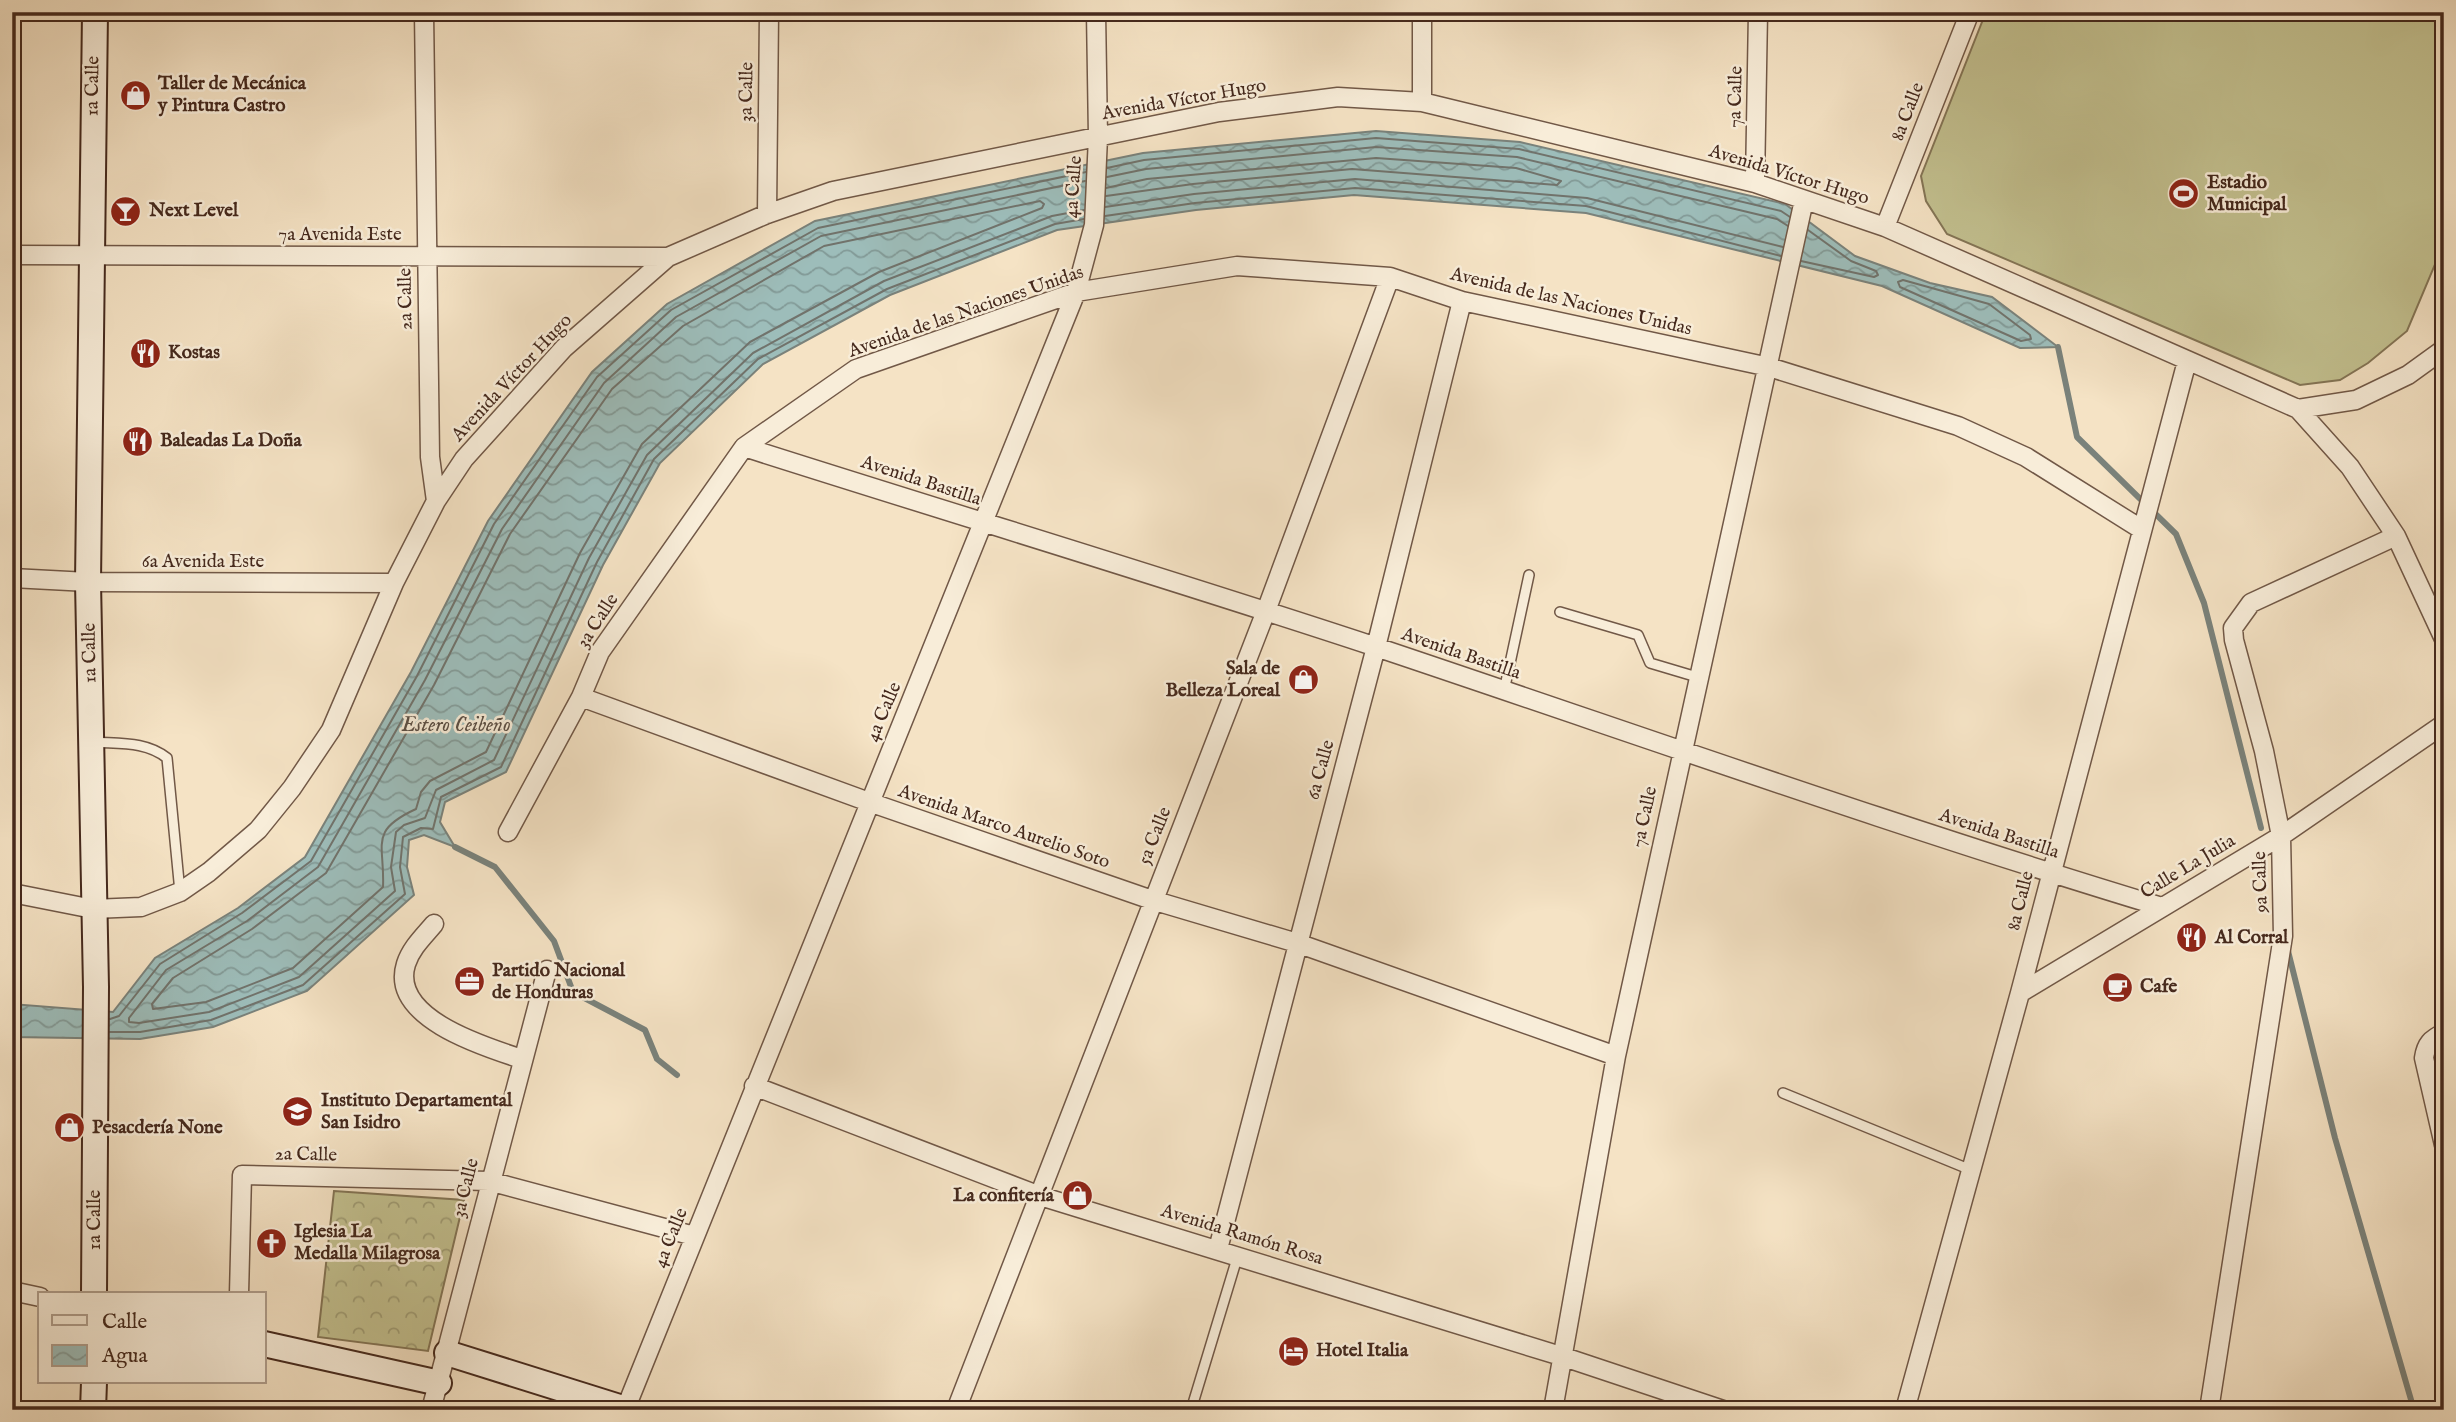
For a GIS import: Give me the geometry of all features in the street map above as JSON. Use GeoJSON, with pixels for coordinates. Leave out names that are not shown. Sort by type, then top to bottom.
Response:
{"type":"FeatureCollection","features":[{"type":"Feature","properties":{"kind":"street","name":"1a Calle"},"geometry":{"type":"LineString","coordinates":[[94,1292],[96,987],[88,582],[95,12]]}},
{"type":"Feature","properties":{"kind":"street","name":"2a Calle"},"geometry":{"type":"LineString","coordinates":[[424,12],[430,457],[436,501]]}},
{"type":"Feature","properties":{"kind":"street","name":"3a Calle"},"geometry":{"type":"LineString","coordinates":[[767,214],[769,12]]}},
{"type":"Feature","properties":{"kind":"street","name":"4a Calle"},"geometry":{"type":"LineString","coordinates":[[626,1409],[1076,292],[1094,225],[1098,163],[1096,12]]}},
{"type":"Feature","properties":{"kind":"street"},"geometry":{"type":"LineString","coordinates":[[1422,12],[1422,102]]}},
{"type":"Feature","properties":{"kind":"street","name":"7a Calle"},"geometry":{"type":"LineString","coordinates":[[1755,183],[1758,12]]}},
{"type":"Feature","properties":{"kind":"street","name":"8a Calle"},"geometry":{"type":"LineString","coordinates":[[1885,227],[1969,12]]}},
{"type":"Feature","properties":{"kind":"street","name":"Avenida Víctor Hugo"},"geometry":{"type":"LineString","coordinates":[[12,893],[93,908],[141,907],[180,892],[258,830],[292,788],[331,730],[394,583],[436,501],[464,459],[564,348],[668,257],[767,214],[833,191],[1219,112],[1338,97],[1422,102],[1755,183],[1885,227],[2298,409],[2350,467],[2396,536],[2444,639]]}},
{"type":"Feature","properties":{"kind":"street","name":"7a Calle"},"geometry":{"type":"LineString","coordinates":[[1553,1410],[1616,1056],[1697,677],[1777,334],[1804,200]]}},
{"type":"Feature","properties":{"kind":"street","name":"7a Avenida Este"},"geometry":{"type":"LineString","coordinates":[[12,255],[668,257]]}},
{"type":"Feature","properties":{"kind":"street","name":"Avenida de las Naciones Unidas"},"geometry":{"type":"LineString","coordinates":[[744,447],[856,369],[1076,292],[1237,266],[1390,278],[1462,301],[1769,367],[1958,426],[2025,457],[2141,529]]}},
{"type":"Feature","properties":{"kind":"street","name":"5a Calle"},"geometry":{"type":"LineString","coordinates":[[957,1410],[1266,611],[1390,278]]}},
{"type":"Feature","properties":{"kind":"street","name":"6a Calle"},"geometry":{"type":"LineString","coordinates":[[1218,1249],[1376,647],[1462,301]]}},
{"type":"Feature","properties":{"kind":"street"},"geometry":{"type":"LineString","coordinates":[[2298,409],[2356,400],[2408,374],[2444,349]]}},
{"type":"Feature","properties":{"kind":"street","name":"8a Calle"},"geometry":{"type":"LineString","coordinates":[[1905,1410],[2020,993],[2049,873],[2188,361]]}},
{"type":"Feature","properties":{"kind":"street","name":"3a Calle"},"geometry":{"type":"LineString","coordinates":[[508,832],[581,697],[600,652],[744,447]]}},
{"type":"Feature","properties":{"kind":"street","name":"Avenida Bastilla"},"geometry":{"type":"LineString","coordinates":[[744,447],[1266,611],[2049,873],[2162,907]]}},
{"type":"Feature","properties":{"kind":"street","name":"9a Calle"},"geometry":{"type":"LineString","coordinates":[[2209,1410],[2283,936],[2281,836],[2233,628],[2251,603],[2396,536]]}},
{"type":"Feature","properties":{"kind":"street","name":"6a Avenida Este"},"geometry":{"type":"LineString","coordinates":[[12,578],[88,582],[394,583]]}},
{"type":"Feature","properties":{"kind":"street","name":"Avenida Marco Aurelio Soto"},"geometry":{"type":"LineString","coordinates":[[581,697],[869,802],[1152,900],[1297,943],[1616,1056]]}},
{"type":"Feature","properties":{"kind":"street","name":"Calle La Julia"},"geometry":{"type":"LineString","coordinates":[[2020,993],[2281,836],[2444,724]]}},
{"type":"Feature","properties":{"kind":"street"},"geometry":{"type":"LineString","coordinates":[[434,924],[415,946],[405,965],[405,985],[410,1000],[426,1016],[449,1030],[522,1059]]}},
{"type":"Feature","properties":{"kind":"street","name":"3a Calle"},"geometry":{"type":"LineString","coordinates":[[431,1410],[489,1181],[547,970]]}},
{"type":"Feature","properties":{"kind":"street"},"geometry":{"type":"LineString","coordinates":[[2444,1034],[2434,1038],[2426,1047],[2427,1080],[2444,1145]]}},
{"type":"Feature","properties":{"kind":"street","name":"Avenida Ramón Rosa"},"geometry":{"type":"LineString","coordinates":[[754,1086],[1041,1196],[1564,1357],[1723,1410]]}},
{"type":"Feature","properties":{"kind":"street","name":"2a Calle"},"geometry":{"type":"LineString","coordinates":[[239,1292],[242,1175],[489,1181]]}},
{"type":"Feature","properties":{"kind":"street"},"geometry":{"type":"LineString","coordinates":[[489,1181],[694,1236]]}},
{"type":"Feature","properties":{"kind":"street"},"geometry":{"type":"LineString","coordinates":[[12,1291],[38,1297]]}},
{"type":"Feature","properties":{"kind":"street"},"geometry":{"type":"LineString","coordinates":[[266,1344],[439,1383]]}},
{"type":"Feature","properties":{"kind":"street"},"geometry":{"type":"LineString","coordinates":[[447,1353],[626,1409]]}},
{"type":"Feature","properties":{"kind":"street"},"geometry":{"type":"LineString","coordinates":[[93,1384],[93,1410]]}},
{"type":"Feature","properties":{"kind":"lane"},"geometry":{"type":"LineString","coordinates":[[1504,691],[1529,575]]}},
{"type":"Feature","properties":{"kind":"lane"},"geometry":{"type":"LineString","coordinates":[[1560,612],[1638,635],[1650,663],[1697,677]]}},
{"type":"Feature","properties":{"kind":"lane"},"geometry":{"type":"LineString","coordinates":[[92,742],[141,745],[156,749],[167,758],[180,892]]}},
{"type":"Feature","properties":{"kind":"lane"},"geometry":{"type":"LineString","coordinates":[[1783,1093],[1971,1170]]}},
{"type":"Feature","properties":{"kind":"lane"},"geometry":{"type":"LineString","coordinates":[[1191,1410],[1238,1255]]}},
{"type":"Feature","properties":{"kind":"green space","name":"Estadio Municipal"},"geometry":{"type":"Polygon","coordinates":[[[1986,12],[2444,12],[2444,243],[2407,331],[2368,363],[2340,380],[2300,385],[1947,234],[1926,201],[1921,176],[1986,12]]]}},
{"type":"Feature","properties":{"kind":"green space"},"geometry":{"type":"Polygon","coordinates":[[[334,1191],[464,1200],[428,1351],[318,1337],[334,1191]]]}},
{"type":"Feature","properties":{"kind":"water","name":"Estero Ceibeño"},"geometry":{"type":"Polygon","coordinates":[[[1376,131],[1520,142],[1785,204],[1855,256],[1930,283],[1992,297],[2058,347],[2020,348],[1882,286],[1586,213],[1354,195],[1196,210],[1057,230],[890,295],[763,364],[660,463],[603,565],[506,772],[445,802],[440,822],[455,847],[424,835],[409,840],[407,867],[414,895],[307,991],[213,1027],[140,1039],[12,1037],[12,1004],[113,1012],[155,958],[238,908],[305,857],[411,672],[488,521],[592,372],[667,304],[815,221],[1143,153],[1376,131]]]}},
{"type":"Feature","properties":{"kind":"waterway"},"geometry":{"type":"LineString","coordinates":[[2058,347],[2077,437],[2176,534],[2204,603],[2261,828]]}},
{"type":"Feature","properties":{"kind":"waterway"},"geometry":{"type":"LineString","coordinates":[[455,847],[495,867],[554,941],[573,992],[645,1030],[657,1059],[677,1075]]}},
{"type":"Feature","properties":{"kind":"waterway"},"geometry":{"type":"LineString","coordinates":[[2288,951],[2335,1138],[2414,1410]]}},
{"type":"Feature","properties":{"kind":"place","name":"Taller de Mecánica y Pintura Castro"},"geometry":{"type":"Point","coordinates":[135,95]}},
{"type":"Feature","properties":{"kind":"place","name":"Estadio Municipal"},"geometry":{"type":"Point","coordinates":[2184,194]}},
{"type":"Feature","properties":{"kind":"place","name":"Next Level"},"geometry":{"type":"Point","coordinates":[126,211]}},
{"type":"Feature","properties":{"kind":"place","name":"Kostas"},"geometry":{"type":"Point","coordinates":[145,353]}},
{"type":"Feature","properties":{"kind":"place","name":"Baleadas La Doña"},"geometry":{"type":"Point","coordinates":[137,441]}},
{"type":"Feature","properties":{"kind":"place","name":"Sala de Belleza Loreal"},"geometry":{"type":"Point","coordinates":[1303,680]}},
{"type":"Feature","properties":{"kind":"place","name":"Al Corral"},"geometry":{"type":"Point","coordinates":[2192,938]}},
{"type":"Feature","properties":{"kind":"place","name":"Partido Nacional de Honduras"},"geometry":{"type":"Point","coordinates":[469,982]}},
{"type":"Feature","properties":{"kind":"place","name":"Cafe"},"geometry":{"type":"Point","coordinates":[2117,987]}},
{"type":"Feature","properties":{"kind":"place","name":"Instituto Departamental San Isidro"},"geometry":{"type":"Point","coordinates":[298,1112]}},
{"type":"Feature","properties":{"kind":"place","name":"Pesacdería None"},"geometry":{"type":"Point","coordinates":[69,1128]}},
{"type":"Feature","properties":{"kind":"place","name":"La confitería"},"geometry":{"type":"Point","coordinates":[1077,1196]}},
{"type":"Feature","properties":{"kind":"place","name":"Iglesia La Medalla Milagrosa"},"geometry":{"type":"Point","coordinates":[271,1243]}},
{"type":"Feature","properties":{"kind":"place","name":"Hotel Italia"},"geometry":{"type":"Point","coordinates":[1293,1351]}}]}
